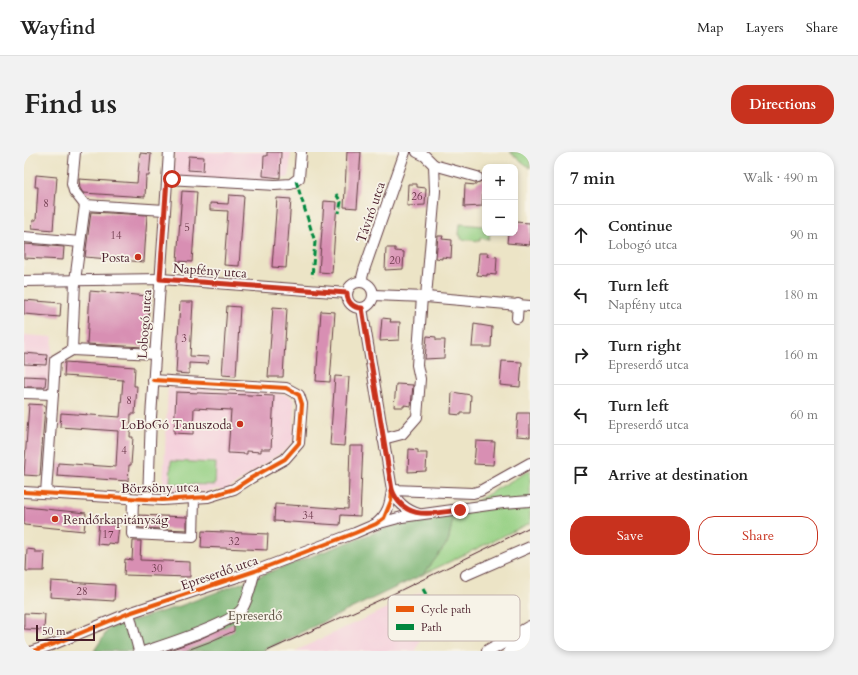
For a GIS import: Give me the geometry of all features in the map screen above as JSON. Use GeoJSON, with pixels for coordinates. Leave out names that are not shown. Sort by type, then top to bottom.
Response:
{"type":"FeatureCollection","features":[{"type":"Feature","properties":{"kind":"main road"},"geometry":{"type":"LineString","coordinates":[[520,633],[530,627]]}},
{"type":"Feature","properties":{"kind":"main road"},"geometry":{"type":"LineString","coordinates":[[510,651],[530,640]]}},
{"type":"Feature","properties":{"kind":"main road"},"geometry":{"type":"LineString","coordinates":[[488,651],[506,641]]}},
{"type":"Feature","properties":{"kind":"main road"},"geometry":{"type":"LineString","coordinates":[[523,651],[530,646]]}},
{"type":"Feature","properties":{"kind":"street"},"geometry":{"type":"LineString","coordinates":[[72,350],[76,281],[85,205],[74,191],[72,184],[75,152]]}},
{"type":"Feature","properties":{"kind":"street","name":"Lobogó utca"},"geometry":{"type":"LineString","coordinates":[[148,499],[153,380],[169,152]]}},
{"type":"Feature","properties":{"kind":"street"},"geometry":{"type":"LineString","coordinates":[[167,179],[275,185],[291,184],[299,178],[301,152]]}},
{"type":"Feature","properties":{"kind":"street","name":"Távíró utca"},"geometry":{"type":"LineString","coordinates":[[361,282],[405,152]]}},
{"type":"Feature","properties":{"kind":"street"},"geometry":{"type":"LineString","coordinates":[[417,152],[425,156],[434,165],[477,177]]}},
{"type":"Feature","properties":{"kind":"street"},"geometry":{"type":"LineString","coordinates":[[383,439],[402,434],[417,417],[420,380],[417,365],[435,191],[434,165]]}},
{"type":"Feature","properties":{"kind":"street"},"geometry":{"type":"LineString","coordinates":[[85,205],[165,210]]}},
{"type":"Feature","properties":{"kind":"street"},"geometry":{"type":"LineString","coordinates":[[24,237],[80,242]]}},
{"type":"Feature","properties":{"kind":"street","name":"Napfény utca"},"geometry":{"type":"LineString","coordinates":[[24,281],[160,279],[347,293]]}},
{"type":"Feature","properties":{"kind":"street"},"geometry":{"type":"LineString","coordinates":[[361,282],[369,286],[373,295],[369,304],[362,308],[355,307],[350,304],[347,299],[347,293],[352,284],[361,282]]}},
{"type":"Feature","properties":{"kind":"street"},"geometry":{"type":"LineString","coordinates":[[373,295],[424,297],[530,306]]}},
{"type":"Feature","properties":{"kind":"street"},"geometry":{"type":"LineString","coordinates":[[517,318],[518,304]]}},
{"type":"Feature","properties":{"kind":"street","name":"Epreserdő utca"},"geometry":{"type":"LineString","coordinates":[[362,308],[392,490],[395,499],[402,506],[411,512],[424,515]]}},
{"type":"Feature","properties":{"kind":"street"},"geometry":{"type":"LineString","coordinates":[[46,493],[55,360],[72,350],[155,354]]}},
{"type":"Feature","properties":{"kind":"street","name":"Börzsöny utca"},"geometry":{"type":"LineString","coordinates":[[24,492],[162,500],[214,495],[234,489],[285,459],[299,443],[302,404],[299,395],[286,388],[153,380]]}},
{"type":"Feature","properties":{"kind":"street"},"geometry":{"type":"LineString","coordinates":[[24,395],[53,394]]}},
{"type":"Feature","properties":{"kind":"street"},"geometry":{"type":"LineString","coordinates":[[392,490],[473,493],[480,491],[530,463]]}},
{"type":"Feature","properties":{"kind":"street","name":"Epreserdő utca"},"geometry":{"type":"LineString","coordinates":[[376,524],[384,518],[391,501],[392,490]]}},
{"type":"Feature","properties":{"kind":"street"},"geometry":{"type":"LineString","coordinates":[[134,499],[132,534],[192,537],[194,498]]}},
{"type":"Feature","properties":{"kind":"street","name":"Epreserdő utca"},"geometry":{"type":"LineString","coordinates":[[33,651],[54,644],[129,613],[255,571],[376,524],[402,517],[530,500]]}},
{"type":"Feature","properties":{"kind":"street"},"geometry":{"type":"LineString","coordinates":[[466,575],[530,546]]}},
{"type":"Feature","properties":{"kind":"street"},"geometry":{"type":"LineString","coordinates":[[146,651],[208,628],[236,615],[242,608],[255,571]]}},
{"type":"Feature","properties":{"kind":"street"},"geometry":{"type":"LineString","coordinates":[[129,613],[139,651]]}},
{"type":"Feature","properties":{"kind":"shaded area"},"geometry":{"type":"Polygon","coordinates":[[[175,152],[291,152],[289,177],[258,184],[173,179],[175,152]]]}},
{"type":"Feature","properties":{"kind":"shaded area"},"geometry":{"type":"Polygon","coordinates":[[[24,335],[53,337],[49,391],[24,389],[24,335]]]}},
{"type":"Feature","properties":{"kind":"shaded area"},"geometry":{"type":"Polygon","coordinates":[[[168,387],[284,394],[290,396],[294,401],[293,440],[288,448],[224,492],[218,489],[205,492],[163,490],[168,387]]]}},
{"type":"Feature","properties":{"kind":"shaded area"},"geometry":{"type":"Polygon","coordinates":[[[421,592],[423,595],[415,595],[421,592]]]}},
{"type":"Feature","properties":{"kind":"shaded area"},"geometry":{"type":"Polygon","coordinates":[[[388,607],[388,641],[419,641],[416,651],[295,651],[388,607]]]}},
{"type":"Feature","properties":{"kind":"green space"},"geometry":{"type":"Polygon","coordinates":[[[510,152],[530,152],[530,168],[511,153],[510,152]]]}},
{"type":"Feature","properties":{"kind":"green space"},"geometry":{"type":"Polygon","coordinates":[[[460,224],[482,226],[482,236],[490,236],[489,239],[480,238],[480,241],[461,239],[461,236],[459,235],[460,224]]]}},
{"type":"Feature","properties":{"kind":"green space"},"geometry":{"type":"Polygon","coordinates":[[[171,461],[216,463],[215,485],[170,484],[171,461]]]}},
{"type":"Feature","properties":{"kind":"green space"},"geometry":{"type":"Polygon","coordinates":[[[530,470],[530,523],[424,574],[448,542],[454,514],[530,470]]]}},
{"type":"Feature","properties":{"kind":"green space","name":"Epreserdő"},"geometry":{"type":"Polygon","coordinates":[[[454,514],[448,542],[424,574],[262,651],[94,651],[109,628],[180,606],[405,521],[454,514]]]}},
{"type":"Feature","properties":{"kind":"building"},"geometry":{"type":"Polygon","coordinates":[[[267,152],[281,152],[280,178],[263,176],[264,156],[267,156],[267,152]]]}},
{"type":"Feature","properties":{"kind":"building"},"geometry":{"type":"Polygon","coordinates":[[[347,152],[361,152],[357,208],[344,207],[347,152]]]}},
{"type":"Feature","properties":{"kind":"building"},"geometry":{"type":"Polygon","coordinates":[[[140,153],[151,154],[149,176],[146,176],[145,197],[83,193],[80,188],[79,179],[137,183],[140,153]]]}},
{"type":"Feature","properties":{"kind":"building"},"geometry":{"type":"Polygon","coordinates":[[[189,156],[204,157],[203,171],[188,170],[189,156]]]}},
{"type":"Feature","properties":{"kind":"building"},"geometry":{"type":"Polygon","coordinates":[[[36,175],[57,177],[53,230],[32,228],[33,220],[36,220],[38,187],[35,187],[36,175]]]}},
{"type":"Feature","properties":{"kind":"building"},"geometry":{"type":"Polygon","coordinates":[[[482,181],[482,206],[464,207],[465,184],[476,185],[476,183],[482,181]]]}},
{"type":"Feature","properties":{"kind":"building"},"geometry":{"type":"Polygon","coordinates":[[[408,184],[417,184],[417,187],[426,188],[425,205],[407,206],[408,184]]]}},
{"type":"Feature","properties":{"kind":"building"},"geometry":{"type":"Polygon","coordinates":[[[182,191],[197,192],[192,262],[177,261],[182,191]]]}},
{"type":"Feature","properties":{"kind":"building"},"geometry":{"type":"Polygon","coordinates":[[[229,195],[244,196],[239,266],[224,265],[228,211],[210,210],[210,203],[228,204],[229,195]]]}},
{"type":"Feature","properties":{"kind":"building"},"geometry":{"type":"Polygon","coordinates":[[[277,198],[291,199],[286,268],[272,267],[277,198]]]}},
{"type":"Feature","properties":{"kind":"building"},"geometry":{"type":"Polygon","coordinates":[[[324,201],[337,202],[332,273],[319,272],[324,201]]]}},
{"type":"Feature","properties":{"kind":"building"},"geometry":{"type":"Polygon","coordinates":[[[91,212],[147,215],[144,262],[85,257],[91,212]]]}},
{"type":"Feature","properties":{"kind":"building"},"geometry":{"type":"Polygon","coordinates":[[[518,222],[530,223],[530,245],[507,243],[508,236],[518,236],[518,222]]]}},
{"type":"Feature","properties":{"kind":"building"},"geometry":{"type":"Polygon","coordinates":[[[438,236],[443,236],[442,239],[452,240],[451,258],[436,258],[438,236]]]}},
{"type":"Feature","properties":{"kind":"building"},"geometry":{"type":"Polygon","coordinates":[[[24,244],[64,247],[63,260],[24,258],[24,244]]]}},
{"type":"Feature","properties":{"kind":"building"},"geometry":{"type":"Polygon","coordinates":[[[386,248],[395,248],[395,251],[404,252],[403,269],[385,270],[386,248]]]}},
{"type":"Feature","properties":{"kind":"building"},"geometry":{"type":"Polygon","coordinates":[[[479,253],[488,253],[487,256],[497,257],[496,275],[477,275],[479,253]]]}},
{"type":"Feature","properties":{"kind":"building"},"geometry":{"type":"Polygon","coordinates":[[[90,291],[148,296],[148,298],[150,298],[144,347],[87,344],[90,291]]]}},
{"type":"Feature","properties":{"kind":"building"},"geometry":{"type":"Polygon","coordinates":[[[24,300],[61,303],[60,317],[24,314],[24,300]]]}},
{"type":"Feature","properties":{"kind":"building"},"geometry":{"type":"Polygon","coordinates":[[[180,302],[193,302],[190,356],[209,357],[208,364],[189,363],[189,374],[176,373],[180,302]]]}},
{"type":"Feature","properties":{"kind":"building"},"geometry":{"type":"Polygon","coordinates":[[[227,306],[240,307],[236,376],[222,375],[227,306]]]}},
{"type":"Feature","properties":{"kind":"building"},"geometry":{"type":"Polygon","coordinates":[[[273,307],[287,308],[283,377],[268,377],[273,307]]]}},
{"type":"Feature","properties":{"kind":"building"},"geometry":{"type":"Polygon","coordinates":[[[321,311],[335,312],[330,382],[316,381],[321,311]]]}},
{"type":"Feature","properties":{"kind":"building"},"geometry":{"type":"Polygon","coordinates":[[[382,318],[391,319],[390,322],[400,322],[399,340],[380,341],[382,318]]]}},
{"type":"Feature","properties":{"kind":"building"},"geometry":{"type":"Polygon","coordinates":[[[474,324],[492,327],[491,347],[472,347],[474,324]]]}},
{"type":"Feature","properties":{"kind":"building"},"geometry":{"type":"Polygon","coordinates":[[[427,336],[436,337],[436,340],[445,340],[444,358],[425,359],[427,336]]]}},
{"type":"Feature","properties":{"kind":"building"},"geometry":{"type":"Polygon","coordinates":[[[24,353],[47,355],[46,365],[24,364],[24,353]]]}},
{"type":"Feature","properties":{"kind":"building"},"geometry":{"type":"Polygon","coordinates":[[[502,361],[522,362],[520,387],[500,385],[502,361]]]}},
{"type":"Feature","properties":{"kind":"building"},"geometry":{"type":"Polygon","coordinates":[[[65,362],[135,367],[134,386],[137,386],[135,414],[131,414],[130,437],[133,437],[128,481],[57,476],[58,463],[116,467],[118,431],[60,427],[61,413],[120,417],[123,380],[64,376],[65,362]]]}},
{"type":"Feature","properties":{"kind":"building"},"geometry":{"type":"Polygon","coordinates":[[[24,376],[46,377],[45,387],[24,387],[24,376]]]}},
{"type":"Feature","properties":{"kind":"building"},"geometry":{"type":"Polygon","coordinates":[[[335,376],[349,377],[344,446],[330,445],[335,376]]]}},
{"type":"Feature","properties":{"kind":"building"},"geometry":{"type":"Polygon","coordinates":[[[396,384],[413,385],[411,406],[404,405],[404,407],[394,407],[396,384]]]}},
{"type":"Feature","properties":{"kind":"building"},"geometry":{"type":"Polygon","coordinates":[[[176,392],[274,396],[271,449],[261,449],[261,452],[247,451],[247,454],[228,453],[231,410],[194,408],[193,434],[174,433],[176,392]]]}},
{"type":"Feature","properties":{"kind":"building"},"geometry":{"type":"Polygon","coordinates":[[[452,392],[471,395],[470,413],[461,413],[461,415],[451,414],[452,392]]]}},
{"type":"Feature","properties":{"kind":"building"},"geometry":{"type":"Polygon","coordinates":[[[29,404],[45,405],[40,476],[24,475],[29,404]]]}},
{"type":"Feature","properties":{"kind":"building"},"geometry":{"type":"Polygon","coordinates":[[[518,413],[530,413],[530,437],[516,436],[518,413]]]}},
{"type":"Feature","properties":{"kind":"building"},"geometry":{"type":"Polygon","coordinates":[[[476,441],[495,442],[493,465],[474,464],[476,441]]]}},
{"type":"Feature","properties":{"kind":"building"},"geometry":{"type":"Polygon","coordinates":[[[350,446],[363,446],[360,516],[341,515],[340,525],[274,521],[275,504],[348,509],[350,446]]]}},
{"type":"Feature","properties":{"kind":"building"},"geometry":{"type":"Polygon","coordinates":[[[409,449],[418,450],[418,453],[427,453],[426,471],[408,472],[409,449]]]}},
{"type":"Feature","properties":{"kind":"building","name":"Rendőrkapitányság"},"geometry":{"type":"Polygon","coordinates":[[[24,507],[86,513],[84,531],[24,525],[24,507]]]}},
{"type":"Feature","properties":{"kind":"building"},"geometry":{"type":"Polygon","coordinates":[[[139,515],[187,517],[187,530],[139,528],[139,515]]]}},
{"type":"Feature","properties":{"kind":"building"},"geometry":{"type":"Polygon","coordinates":[[[99,521],[109,522],[109,525],[119,525],[117,544],[97,544],[99,521]]]}},
{"type":"Feature","properties":{"kind":"building"},"geometry":{"type":"Polygon","coordinates":[[[202,531],[268,534],[267,550],[201,547],[202,531]]]}},
{"type":"Feature","properties":{"kind":"building"},"geometry":{"type":"Polygon","coordinates":[[[133,541],[141,541],[140,560],[190,562],[190,577],[124,575],[125,559],[132,560],[133,541]]]}},
{"type":"Feature","properties":{"kind":"building"},"geometry":{"type":"Polygon","coordinates":[[[27,549],[35,550],[35,552],[45,552],[44,571],[26,571],[27,549]]]}},
{"type":"Feature","properties":{"kind":"building"},"geometry":{"type":"Polygon","coordinates":[[[51,581],[115,585],[114,601],[50,597],[51,581]]]}},
{"type":"Feature","properties":{"kind":"building"},"geometry":{"type":"Polygon","coordinates":[[[24,613],[45,614],[44,630],[24,629],[24,613]]]}},
{"type":"Feature","properties":{"kind":"building"},"geometry":{"type":"Polygon","coordinates":[[[234,623],[234,631],[209,642],[185,651],[167,651],[200,639],[234,623]]]}},
{"type":"Feature","properties":{"kind":"tram line"},"geometry":{"type":"LineString","coordinates":[[391,595],[530,527]]}},
{"type":"Feature","properties":{"kind":"tram line"},"geometry":{"type":"LineString","coordinates":[[267,651],[388,596]]}},
{"type":"Feature","properties":{"kind":"marked path"},"geometry":{"type":"LineString","coordinates":[[296,181],[315,242],[312,277]]}},
{"type":"Feature","properties":{"kind":"marked path"},"geometry":{"type":"LineString","coordinates":[[336,194],[341,202],[339,213]]}},
{"type":"Feature","properties":{"kind":"marked path"},"geometry":{"type":"LineString","coordinates":[[423,589],[426,595]]}},
{"type":"Feature","properties":{"kind":"cycle path"},"geometry":{"type":"LineString","coordinates":[[24,492],[162,500],[208,497],[234,489],[285,459],[299,443],[302,404],[299,395],[286,388],[153,380]]}},
{"type":"Feature","properties":{"kind":"cycle path"},"geometry":{"type":"LineString","coordinates":[[33,651],[54,644],[129,613],[255,571],[376,524],[384,518],[391,501],[392,490]]}},
{"type":"Feature","properties":{"kind":"place","name":"Posta"},"geometry":{"type":"Point","coordinates":[138,257]}},
{"type":"Feature","properties":{"kind":"place","name":"LoBoGó Tanuszoda"},"geometry":{"type":"Point","coordinates":[240,424]}},
{"type":"Feature","properties":{"kind":"place","name":"Rendőrkapitányság"},"geometry":{"type":"Point","coordinates":[55,519]}},
{"type":"Feature","properties":{"kind":"route"},"geometry":{"type":"LineString","coordinates":[[172,179],[167,179],[160,279],[347,293],[347,299],[350,304],[352,306],[362,308],[383,439],[395,499],[411,512],[424,515],[460,510]]}}]}
